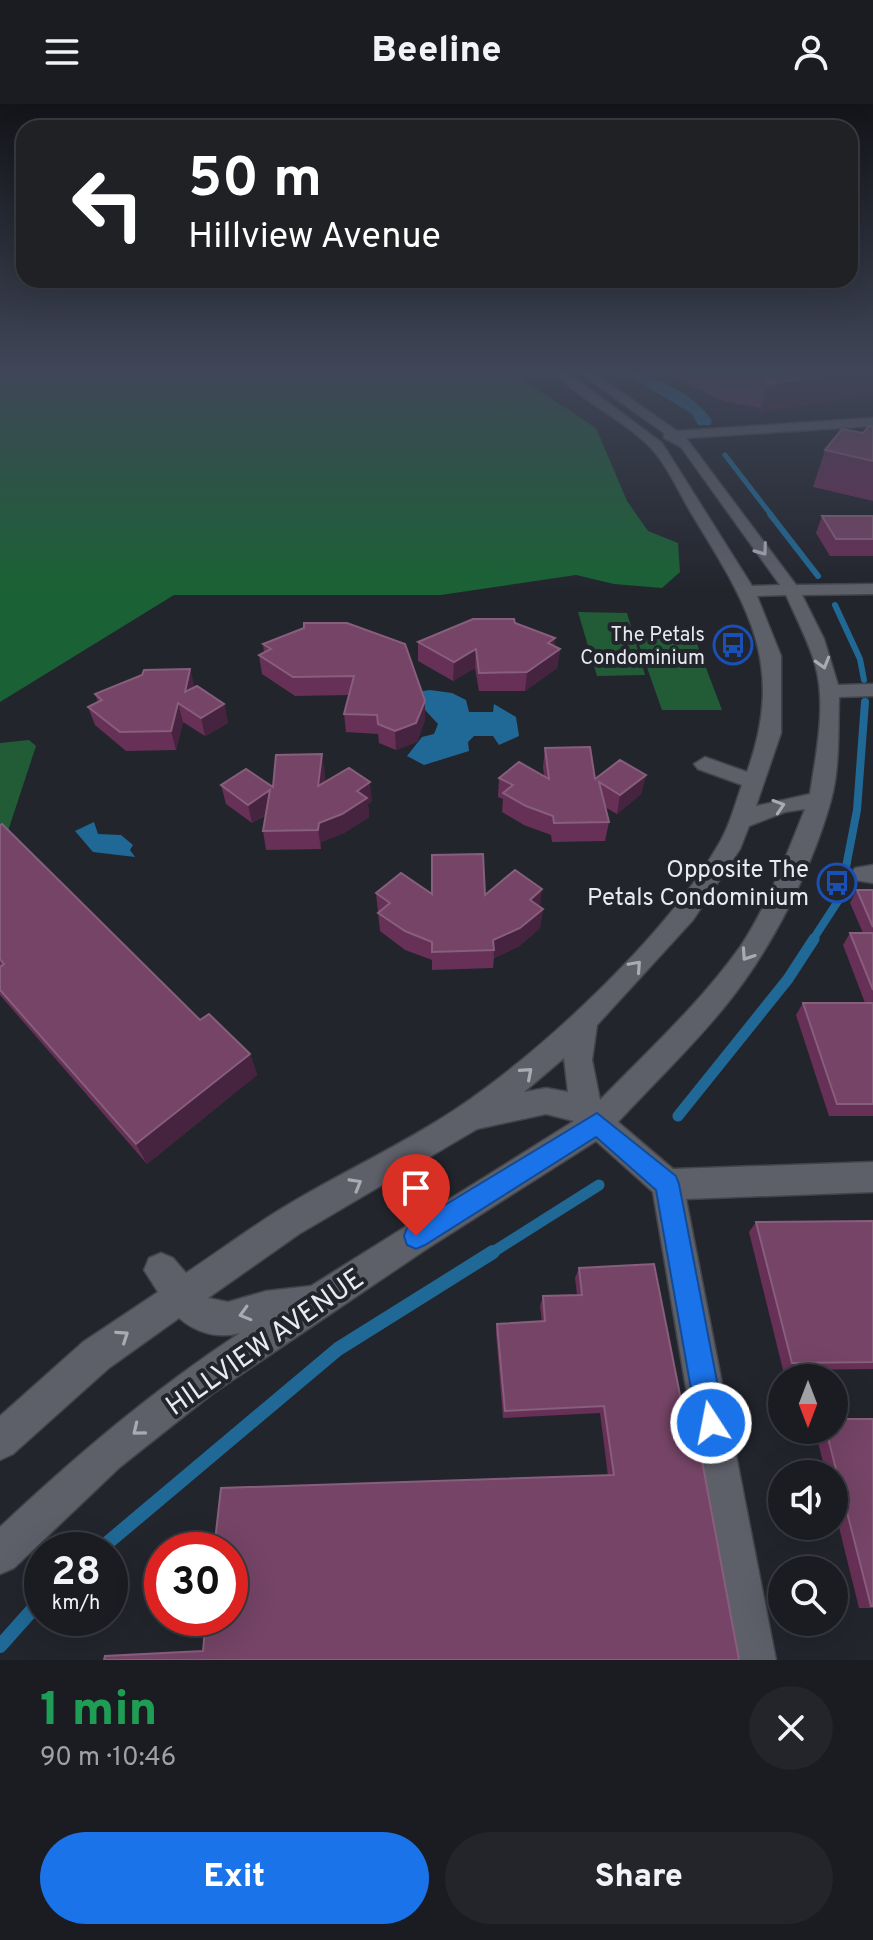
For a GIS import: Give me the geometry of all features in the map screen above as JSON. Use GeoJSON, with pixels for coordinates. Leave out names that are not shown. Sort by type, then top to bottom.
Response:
{"type":"FeatureCollection","features":[{"type":"Feature","properties":{"kind":"street"},"geometry":{"type":"LineString","coordinates":[[0,1441],[172,1283],[288,1223],[465,1120],[511,1086],[586,1018],[684,913],[713,873],[741,821],[753,768],[771,733],[772,656],[748,591],[654,446]]}},
{"type":"Feature","properties":{"kind":"street","name":"HILLVIEW AVENUE"},"geometry":{"type":"LineString","coordinates":[[0,1554],[107,1454],[187,1390],[316,1303],[597,1124],[716,998],[750,952],[785,887],[819,802],[828,742],[829,691],[825,666],[792,591],[686,446]]}},
{"type":"Feature","properties":{"kind":"street"},"geometry":{"type":"LineString","coordinates":[[748,591],[873,589]]}},
{"type":"Feature","properties":{"kind":"street"},"geometry":{"type":"LineString","coordinates":[[829,691],[873,690]]}},
{"type":"Feature","properties":{"kind":"street"},"geometry":{"type":"LineString","coordinates":[[705,764],[753,768]]}},
{"type":"Feature","properties":{"kind":"street"},"geometry":{"type":"LineString","coordinates":[[741,821],[785,804],[803,800],[819,802]]}},
{"type":"Feature","properties":{"kind":"street"},"geometry":{"type":"LineString","coordinates":[[586,1018],[577,1044],[575,1067],[579,1087],[597,1124]]}},
{"type":"Feature","properties":{"kind":"street"},"geometry":{"type":"LineString","coordinates":[[465,1120],[546,1101],[584,1111],[667,1184],[754,1660]]}},
{"type":"Feature","properties":{"kind":"street"},"geometry":{"type":"LineString","coordinates":[[667,1184],[873,1177]]}},
{"type":"Feature","properties":{"kind":"street"},"geometry":{"type":"LineString","coordinates":[[172,1283],[194,1309],[208,1317],[228,1319],[266,1308],[316,1303]]}},
{"type":"Feature","properties":{"kind":"green space"},"geometry":{"type":"Polygon","coordinates":[[[0,446],[603,446],[627,501],[648,531],[678,543],[680,572],[662,588],[614,584],[576,575],[441,595],[174,595],[0,702],[0,446]]]}},
{"type":"Feature","properties":{"kind":"green space"},"geometry":{"type":"Polygon","coordinates":[[[578,612],[627,613],[645,675],[597,676],[578,612]]]}},
{"type":"Feature","properties":{"kind":"green space"},"geometry":{"type":"Polygon","coordinates":[[[637,639],[695,639],[722,710],[662,710],[637,639]]]}},
{"type":"Feature","properties":{"kind":"green space"},"geometry":{"type":"Polygon","coordinates":[[[29,740],[36,746],[6,837],[0,837],[0,743],[29,740]]]}},
{"type":"Feature","properties":{"kind":"water"},"geometry":{"type":"Polygon","coordinates":[[[417,692],[452,693],[466,700],[469,712],[493,712],[494,704],[516,717],[519,736],[499,745],[493,736],[474,736],[468,742],[469,751],[424,765],[407,756],[422,737],[434,734],[438,724],[425,710],[417,692]]]}},
{"type":"Feature","properties":{"kind":"water"},"geometry":{"type":"Polygon","coordinates":[[[94,822],[98,834],[121,835],[133,845],[130,850],[135,857],[93,852],[75,831],[94,822]]]}},
{"type":"Feature","properties":{"kind":"building"},"geometry":{"type":"Polygon","coordinates":[[[829,446],[873,446],[873,461],[825,450],[829,446]]]}},
{"type":"Feature","properties":{"kind":"building"},"geometry":{"type":"Polygon","coordinates":[[[822,516],[873,516],[873,539],[836,539],[822,516]]]}},
{"type":"Feature","properties":{"kind":"building"},"geometry":{"type":"Polygon","coordinates":[[[473,619],[514,619],[515,623],[555,638],[548,643],[560,649],[527,672],[479,673],[476,649],[454,662],[418,642],[473,619]]]}},
{"type":"Feature","properties":{"kind":"building"},"geometry":{"type":"Polygon","coordinates":[[[304,623],[347,623],[405,644],[425,701],[416,723],[395,731],[378,724],[377,715],[344,714],[354,676],[293,677],[259,655],[271,649],[263,644],[304,628],[304,623]]]}},
{"type":"Feature","properties":{"kind":"building"},"geometry":{"type":"Polygon","coordinates":[[[190,669],[185,692],[197,686],[224,704],[201,718],[178,703],[171,731],[120,732],[88,707],[102,700],[95,694],[142,675],[144,670],[190,669]]]}},
{"type":"Feature","properties":{"kind":"building"},"geometry":{"type":"Polygon","coordinates":[[[590,747],[595,779],[620,760],[646,775],[620,795],[599,782],[609,822],[554,823],[553,816],[503,793],[513,785],[499,778],[519,762],[549,779],[545,748],[590,747]]]}},
{"type":"Feature","properties":{"kind":"building"},"geometry":{"type":"Polygon","coordinates":[[[322,754],[318,786],[349,768],[370,782],[357,791],[367,798],[342,814],[319,823],[318,830],[263,831],[270,790],[248,805],[221,785],[246,769],[273,787],[276,755],[322,754]]]}},
{"type":"Feature","properties":{"kind":"building"},"geometry":{"type":"Polygon","coordinates":[[[2,824],[200,1020],[209,1014],[250,1054],[136,1144],[0,990],[0,967],[4,964],[0,959],[2,824]]]}},
{"type":"Feature","properties":{"kind":"building"},"geometry":{"type":"Polygon","coordinates":[[[483,854],[485,895],[515,870],[542,889],[530,900],[543,909],[520,928],[493,940],[494,950],[432,952],[432,942],[405,931],[378,913],[390,903],[376,893],[401,873],[432,894],[432,855],[483,854]]]}},
{"type":"Feature","properties":{"kind":"building"},"geometry":{"type":"Polygon","coordinates":[[[857,890],[873,890],[873,927],[857,890]]]}},
{"type":"Feature","properties":{"kind":"building"},"geometry":{"type":"Polygon","coordinates":[[[850,933],[873,933],[873,990],[850,933]]]}},
{"type":"Feature","properties":{"kind":"building"},"geometry":{"type":"Polygon","coordinates":[[[803,1003],[873,1003],[873,1104],[837,1104],[803,1003]]]}},
{"type":"Feature","properties":{"kind":"building"},"geometry":{"type":"Polygon","coordinates":[[[873,1221],[873,1362],[792,1363],[756,1222],[873,1221]]]}},
{"type":"Feature","properties":{"kind":"building"},"geometry":{"type":"Polygon","coordinates":[[[654,1264],[689,1440],[698,1439],[739,1660],[104,1660],[105,1656],[203,1651],[204,1636],[248,1636],[248,1532],[216,1532],[221,1488],[614,1475],[604,1406],[505,1411],[497,1324],[545,1321],[543,1296],[582,1295],[579,1268],[654,1264]]]}},
{"type":"Feature","properties":{"kind":"building"},"geometry":{"type":"Polygon","coordinates":[[[848,1419],[873,1419],[873,1606],[848,1516],[848,1460],[834,1460],[830,1444],[848,1444],[848,1419]]]}},
{"type":"Feature","properties":{"kind":"waterway"},"geometry":{"type":"LineString","coordinates":[[725,455],[772,516]]}},
{"type":"Feature","properties":{"kind":"waterway"},"geometry":{"type":"LineString","coordinates":[[770,514],[818,576]]}},
{"type":"Feature","properties":{"kind":"waterway"},"geometry":{"type":"LineString","coordinates":[[835,605],[860,659],[864,680]]}},
{"type":"Feature","properties":{"kind":"waterway"},"geometry":{"type":"LineString","coordinates":[[812,941],[840,898],[857,810],[865,702]]}},
{"type":"Feature","properties":{"kind":"waterway"},"geometry":{"type":"LineString","coordinates":[[678,1116],[788,979],[814,939]]}},
{"type":"Feature","properties":{"kind":"waterway"},"geometry":{"type":"LineString","coordinates":[[490,1254],[599,1185]]}},
{"type":"Feature","properties":{"kind":"waterway"},"geometry":{"type":"LineString","coordinates":[[120,1532],[338,1349],[493,1252]]}},
{"type":"Feature","properties":{"kind":"waterway"},"geometry":{"type":"LineString","coordinates":[[0,1646],[24,1619]]}},
{"type":"Feature","properties":{"kind":"place","name":"The Petals Condominium"},"geometry":{"type":"Point","coordinates":[733,645]}},
{"type":"Feature","properties":{"kind":"place","name":"Opposite The Petals Condominium"},"geometry":{"type":"Point","coordinates":[837,883]}},
{"type":"Feature","properties":{"kind":"route"},"geometry":{"type":"LineString","coordinates":[[416,1236],[597,1124],[667,1184],[711,1423]]}}]}
